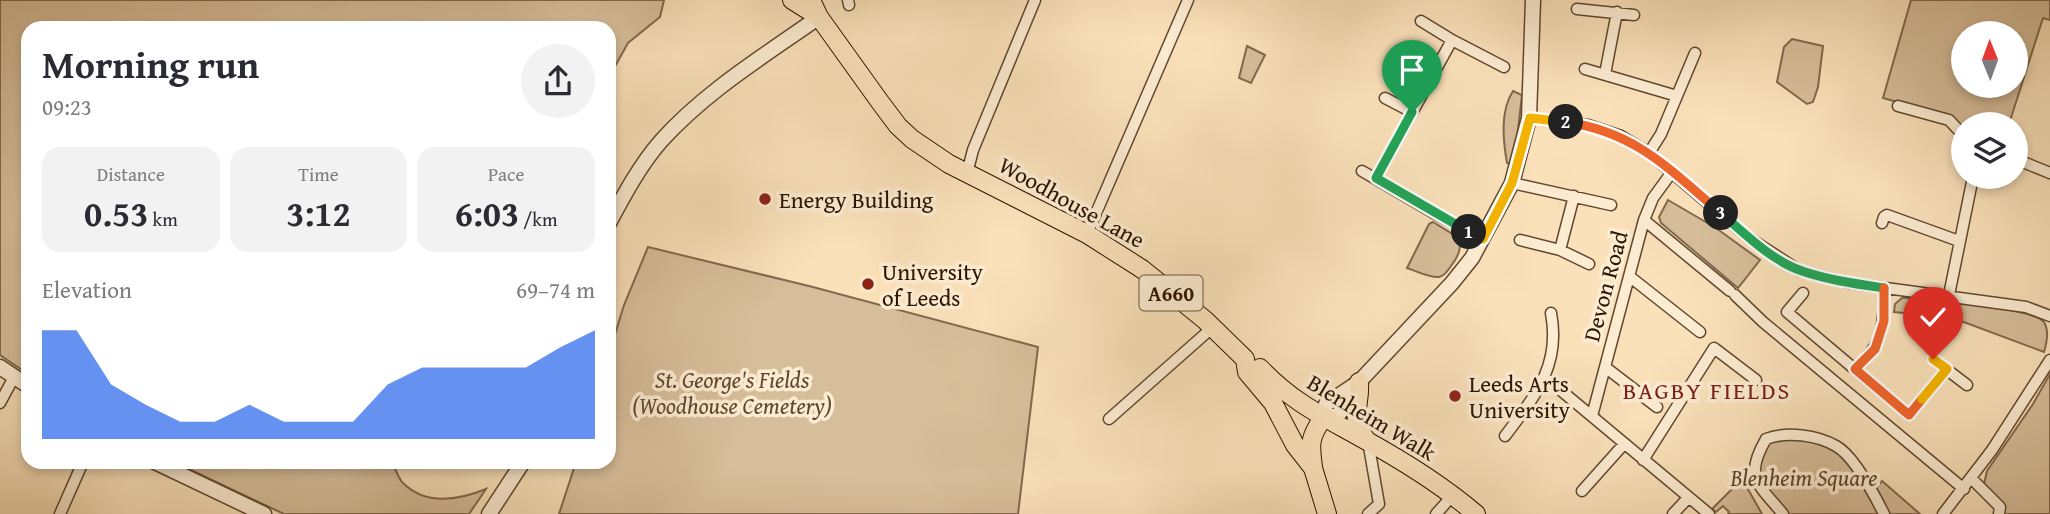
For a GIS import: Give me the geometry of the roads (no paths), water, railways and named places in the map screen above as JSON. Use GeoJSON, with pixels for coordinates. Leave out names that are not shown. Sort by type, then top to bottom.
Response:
{"type":"FeatureCollection","features":[{"type":"Feature","properties":{"kind":"highway","name":"Woodhouse Lane"},"geometry":{"type":"LineString","coordinates":[[792,0],[819,17]]}},
{"type":"Feature","properties":{"kind":"highway","name":"Woodhouse Lane"},"geometry":{"type":"LineString","coordinates":[[811,0],[819,17],[898,126],[927,150],[1087,234],[1142,269],[1213,327],[1245,359],[1247,372],[1263,389],[1283,419],[1295,445],[1313,468],[1327,514]]}},
{"type":"Feature","properties":{"kind":"highway","name":"Blenheim Walk"},"geometry":{"type":"LineString","coordinates":[[1245,359],[1255,364],[1280,390],[1323,418],[1368,441],[1453,495],[1476,514]]}},
{"type":"Feature","properties":{"kind":"highway"},"geometry":{"type":"LineString","coordinates":[[1359,382],[1360,398],[1355,419],[1368,441]]}},
{"type":"Feature","properties":{"kind":"highway"},"geometry":{"type":"LineString","coordinates":[[1283,419],[1299,427],[1308,427],[1323,418]]}},
{"type":"Feature","properties":{"kind":"highway","name":"A660"},"geometry":{"type":"LineString","coordinates":[[1313,468],[1310,444],[1313,432],[1323,418]]}},
{"type":"Feature","properties":{"kind":"street"},"geometry":{"type":"LineString","coordinates":[[967,173],[973,150],[1035,0]]}},
{"type":"Feature","properties":{"kind":"street"},"geometry":{"type":"LineString","coordinates":[[1087,234],[1188,0]]}},
{"type":"Feature","properties":{"kind":"street"},"geometry":{"type":"LineString","coordinates":[[1323,418],[1326,404],[1359,382],[1452,283],[1472,258],[1512,183],[1530,118],[1534,0]]}},
{"type":"Feature","properties":{"kind":"street"},"geometry":{"type":"LineString","coordinates":[[1577,9],[1634,15]]}},
{"type":"Feature","properties":{"kind":"street"},"geometry":{"type":"LineString","coordinates":[[1605,74],[1618,12]]}},
{"type":"Feature","properties":{"kind":"street"},"geometry":{"type":"LineString","coordinates":[[616,211],[637,174],[661,142],[696,106],[761,56],[819,17]]}},
{"type":"Feature","properties":{"kind":"street"},"geometry":{"type":"LineString","coordinates":[[1421,21],[1504,67]]}},
{"type":"Feature","properties":{"kind":"street"},"geometry":{"type":"LineString","coordinates":[[1376,178],[1452,40]]}},
{"type":"Feature","properties":{"kind":"street"},"geometry":{"type":"LineString","coordinates":[[1649,153],[1661,134],[1695,53]]}},
{"type":"Feature","properties":{"kind":"street"},"geometry":{"type":"LineString","coordinates":[[1585,69],[1677,96]]}},
{"type":"Feature","properties":{"kind":"street"},"geometry":{"type":"LineString","coordinates":[[1385,98],[1412,112]]}},
{"type":"Feature","properties":{"kind":"street"},"geometry":{"type":"LineString","coordinates":[[1898,106],[1951,122]]}},
{"type":"Feature","properties":{"kind":"street"},"geometry":{"type":"LineString","coordinates":[[1530,118],[1588,125],[1621,136],[1649,153],[1749,237],[1800,271],[1849,283],[2026,307],[2050,316]]}},
{"type":"Feature","properties":{"kind":"street"},"geometry":{"type":"LineString","coordinates":[[2028,164],[2050,173]]}},
{"type":"Feature","properties":{"kind":"street"},"geometry":{"type":"LineString","coordinates":[[1362,171],[1483,239]]}},
{"type":"Feature","properties":{"kind":"street","name":"Devon Road"},"geometry":{"type":"LineString","coordinates":[[1592,416],[1644,220],[1653,198],[1672,172]]}},
{"type":"Feature","properties":{"kind":"street"},"geometry":{"type":"LineString","coordinates":[[1512,183],[1611,205]]}},
{"type":"Feature","properties":{"kind":"street"},"geometry":{"type":"LineString","coordinates":[[1949,295],[1972,189]]}},
{"type":"Feature","properties":{"kind":"street"},"geometry":{"type":"LineString","coordinates":[[1560,250],[1574,196]]}},
{"type":"Feature","properties":{"kind":"street"},"geometry":{"type":"LineString","coordinates":[[1882,223],[1888,215],[1959,241]]}},
{"type":"Feature","properties":{"kind":"street"},"geometry":{"type":"LineString","coordinates":[[1644,220],[1964,489]]}},
{"type":"Feature","properties":{"kind":"street"},"geometry":{"type":"LineString","coordinates":[[1520,240],[1560,250],[1589,264]]}},
{"type":"Feature","properties":{"kind":"street"},"geometry":{"type":"LineString","coordinates":[[1629,276],[1700,332]]}},
{"type":"Feature","properties":{"kind":"street"},"geometry":{"type":"LineString","coordinates":[[1855,369],[1875,349],[1884,321],[1885,288]]}},
{"type":"Feature","properties":{"kind":"street"},"geometry":{"type":"LineString","coordinates":[[1803,293],[1787,312],[1909,415],[1947,369]]}},
{"type":"Feature","properties":{"kind":"street"},"geometry":{"type":"LineString","coordinates":[[1505,436],[1546,378],[1555,332],[1551,313]]}},
{"type":"Feature","properties":{"kind":"street"},"geometry":{"type":"LineString","coordinates":[[1109,419],[1213,327]]}},
{"type":"Feature","properties":{"kind":"street"},"geometry":{"type":"LineString","coordinates":[[1643,460],[1714,348],[1756,380]]}},
{"type":"Feature","properties":{"kind":"street"},"geometry":{"type":"LineString","coordinates":[[1933,359],[1967,385]]}},
{"type":"Feature","properties":{"kind":"street"},"geometry":{"type":"LineString","coordinates":[[1943,514],[1992,450],[2050,360]]}},
{"type":"Feature","properties":{"kind":"street"},"geometry":{"type":"LineString","coordinates":[[0,367],[21,382]]}},
{"type":"Feature","properties":{"kind":"street"},"geometry":{"type":"LineString","coordinates":[[1605,367],[1657,407]]}},
{"type":"Feature","properties":{"kind":"street"},"geometry":{"type":"LineString","coordinates":[[0,403],[14,377]]}},
{"type":"Feature","properties":{"kind":"street"},"geometry":{"type":"LineString","coordinates":[[1546,378],[1709,514]]}},
{"type":"Feature","properties":{"kind":"street"},"geometry":{"type":"LineString","coordinates":[[1783,514],[1754,475],[1754,466],[1766,439],[1780,434],[1805,436],[1838,447],[1865,480],[1884,514]]}},
{"type":"Feature","properties":{"kind":"street"},"geometry":{"type":"LineString","coordinates":[[1368,441],[1379,504],[1368,514]]}},
{"type":"Feature","properties":{"kind":"street"},"geometry":{"type":"LineString","coordinates":[[1582,492],[1624,444]]}},
{"type":"Feature","properties":{"kind":"street"},"geometry":{"type":"LineString","coordinates":[[60,514],[80,469]]}},
{"type":"Feature","properties":{"kind":"street"},"geometry":{"type":"LineString","coordinates":[[170,469],[264,514]]}},
{"type":"Feature","properties":{"kind":"street"},"geometry":{"type":"LineString","coordinates":[[489,514],[518,469]]}},
{"type":"Feature","properties":{"kind":"street"},"geometry":{"type":"LineString","coordinates":[[1971,478],[2000,508],[1999,514]]}},
{"type":"Feature","properties":{"kind":"street"},"geometry":{"type":"LineString","coordinates":[[1436,514],[1453,495]]}},
{"type":"Feature","properties":{"kind":"street"},"geometry":{"type":"LineString","coordinates":[[1673,514],[1688,498]]}},
{"type":"Feature","properties":{"kind":"place","name":"Energy Building"},"geometry":{"type":"Point","coordinates":[765,199]}},
{"type":"Feature","properties":{"kind":"place","name":"University of Leeds"},"geometry":{"type":"Point","coordinates":[868,284]}},
{"type":"Feature","properties":{"kind":"place","name":"Leeds Arts University"},"geometry":{"type":"Point","coordinates":[1455,396]}},
{"type":"Feature","properties":{"kind":"district","name":"BAGBY FIELDS"},"geometry":{"type":"Point","coordinates":[1707,390]}},
{"type":"Feature","properties":{"kind":"park label","name":"St. George's Fields (Woodhouse Cemetery)"},"geometry":{"type":"Point","coordinates":[732,392]}},
{"type":"Feature","properties":{"kind":"park label","name":"Blenheim Square"},"geometry":{"type":"Point","coordinates":[1804,477]}}]}
